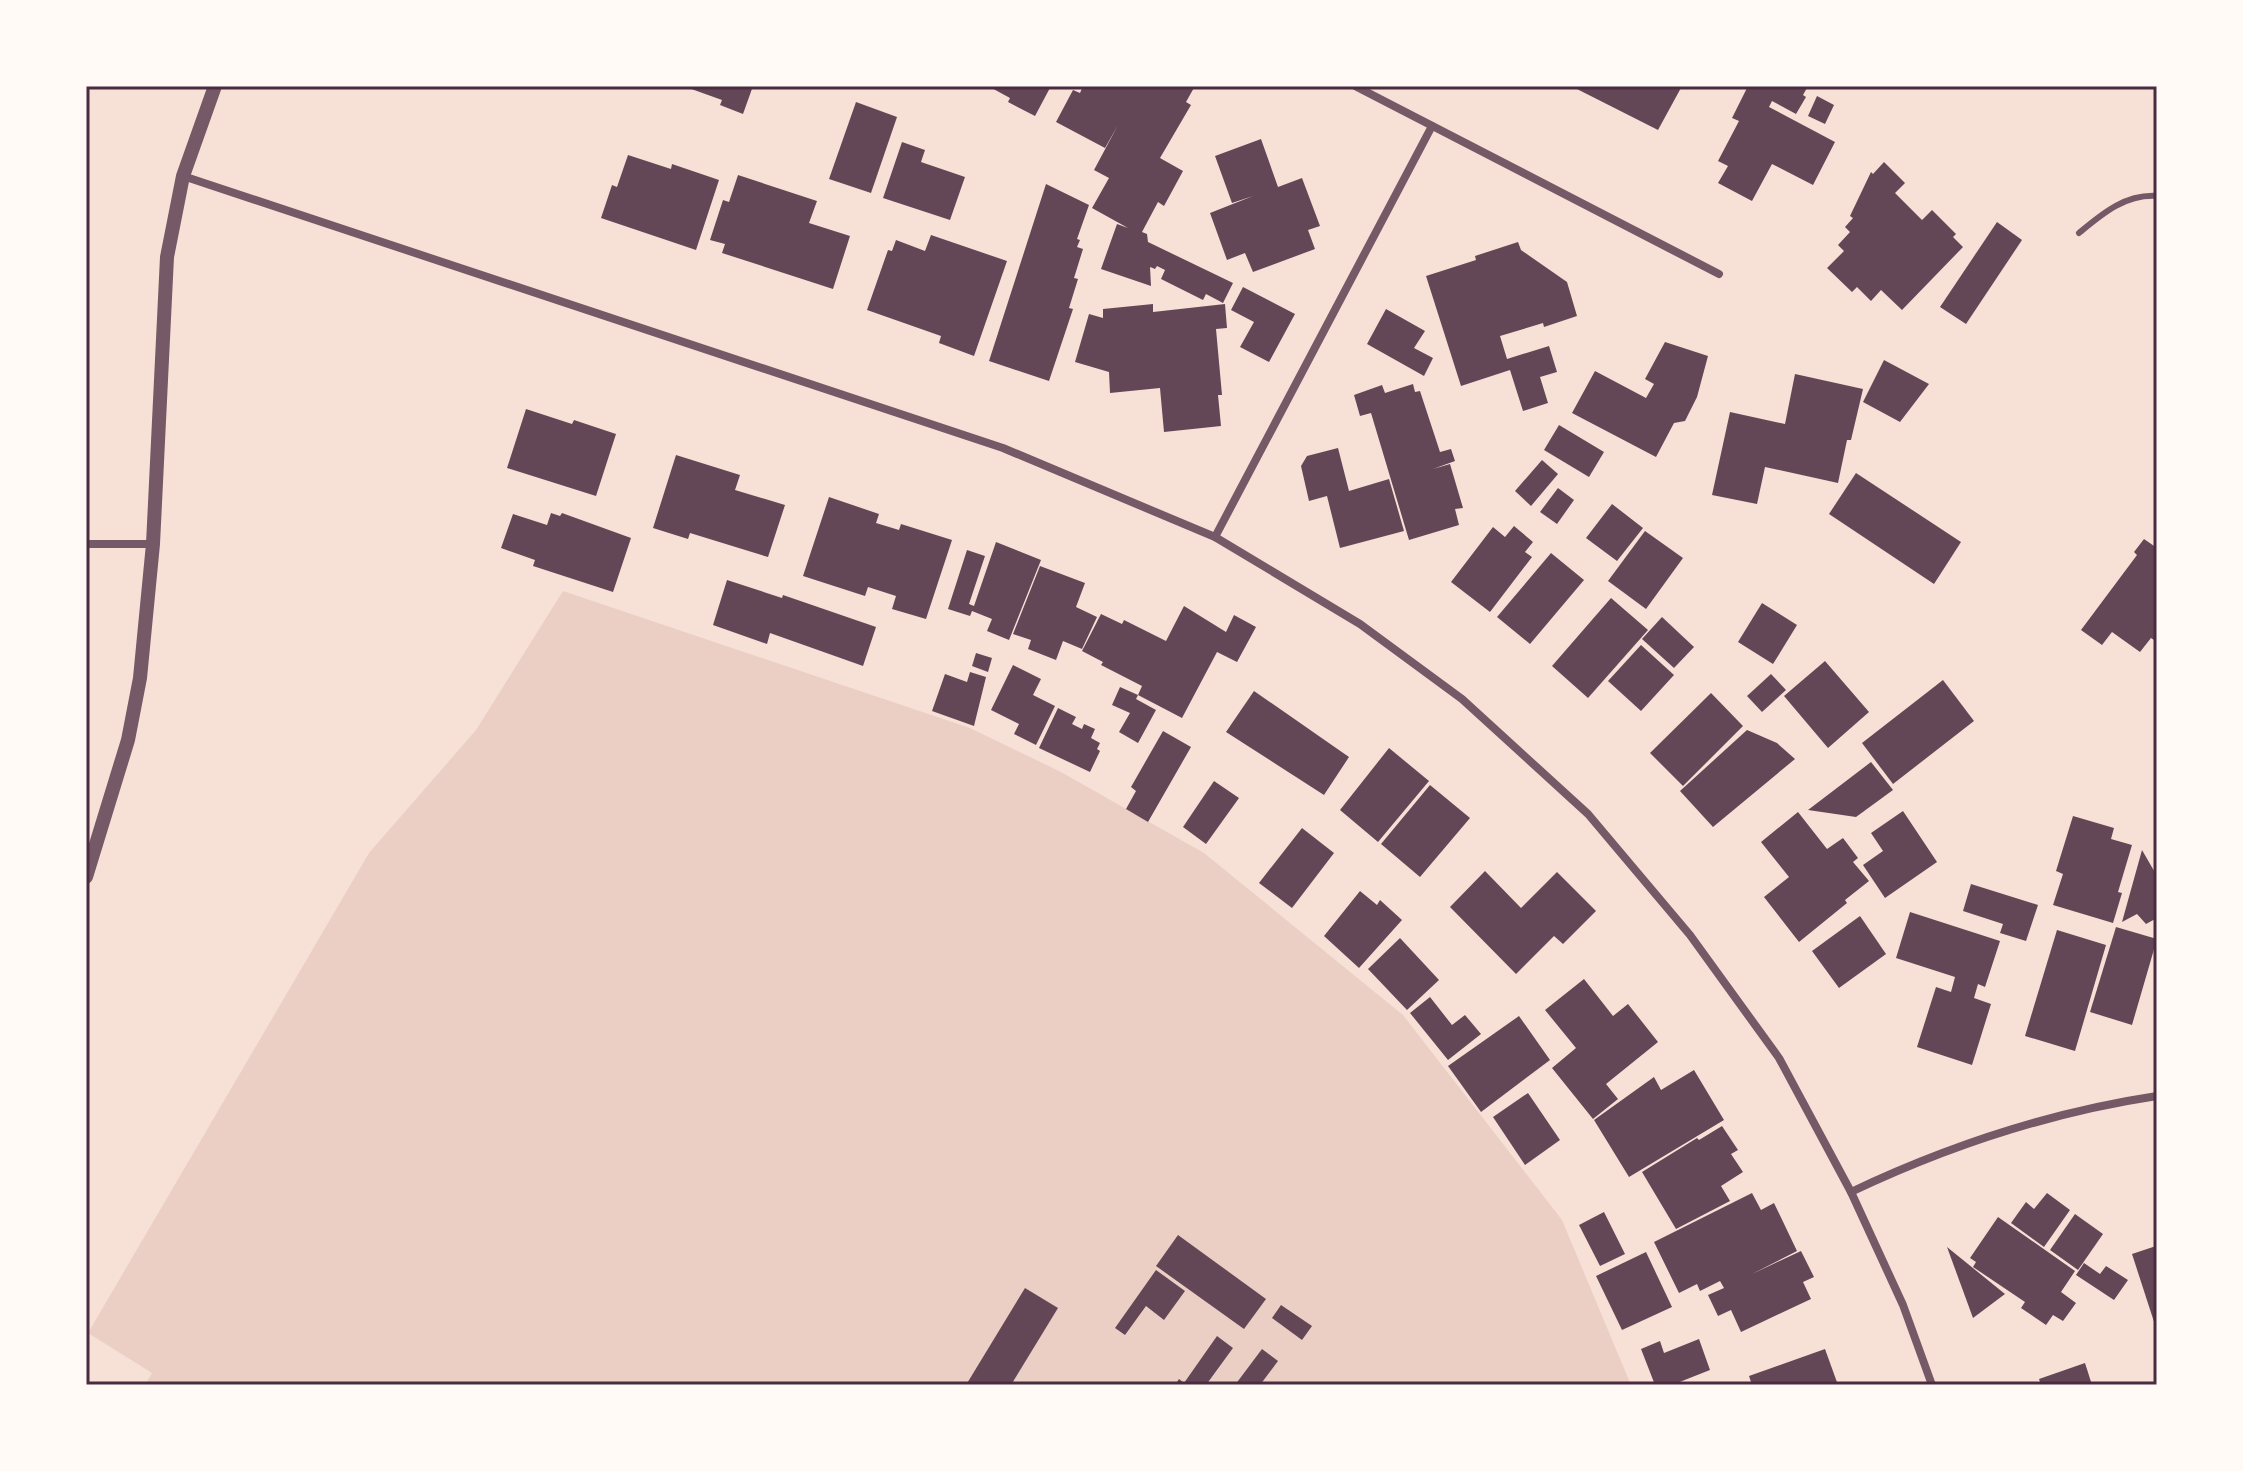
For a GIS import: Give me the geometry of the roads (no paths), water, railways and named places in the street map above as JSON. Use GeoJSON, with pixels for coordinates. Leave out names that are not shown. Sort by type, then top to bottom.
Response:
{"type":"FeatureCollection","features":[{"type":"Feature","properties":{"kind":"street"},"geometry":{"type":"LineString","coordinates":[[86,877],[128,740],[140,678],[153,544],[167,257],[183,176],[215,86]]}},
{"type":"Feature","properties":{"kind":"street"},"geometry":{"type":"LineString","coordinates":[[1355,86],[1719,274]]}},
{"type":"Feature","properties":{"kind":"street"},"geometry":{"type":"LineString","coordinates":[[1215,537],[1432,126]]}},
{"type":"Feature","properties":{"kind":"street"},"geometry":{"type":"LineString","coordinates":[[183,176],[1003,448],[1215,537],[1360,624],[1449,690],[1588,814],[1690,935],[1779,1058],[1851,1192],[1903,1305],[1932,1385]]}},
{"type":"Feature","properties":{"kind":"street"},"geometry":{"type":"LineString","coordinates":[[86,544],[153,544]]}},
{"type":"Feature","properties":{"kind":"street"},"geometry":{"type":"LineString","coordinates":[[1851,1192],[1897,1170],[1985,1137],[2073,1112],[2157,1096]]}},
{"type":"Feature","properties":{"kind":"lane"},"geometry":{"type":"LineString","coordinates":[[2079,233],[2109,208],[2127,201],[2157,196]]}}]}
